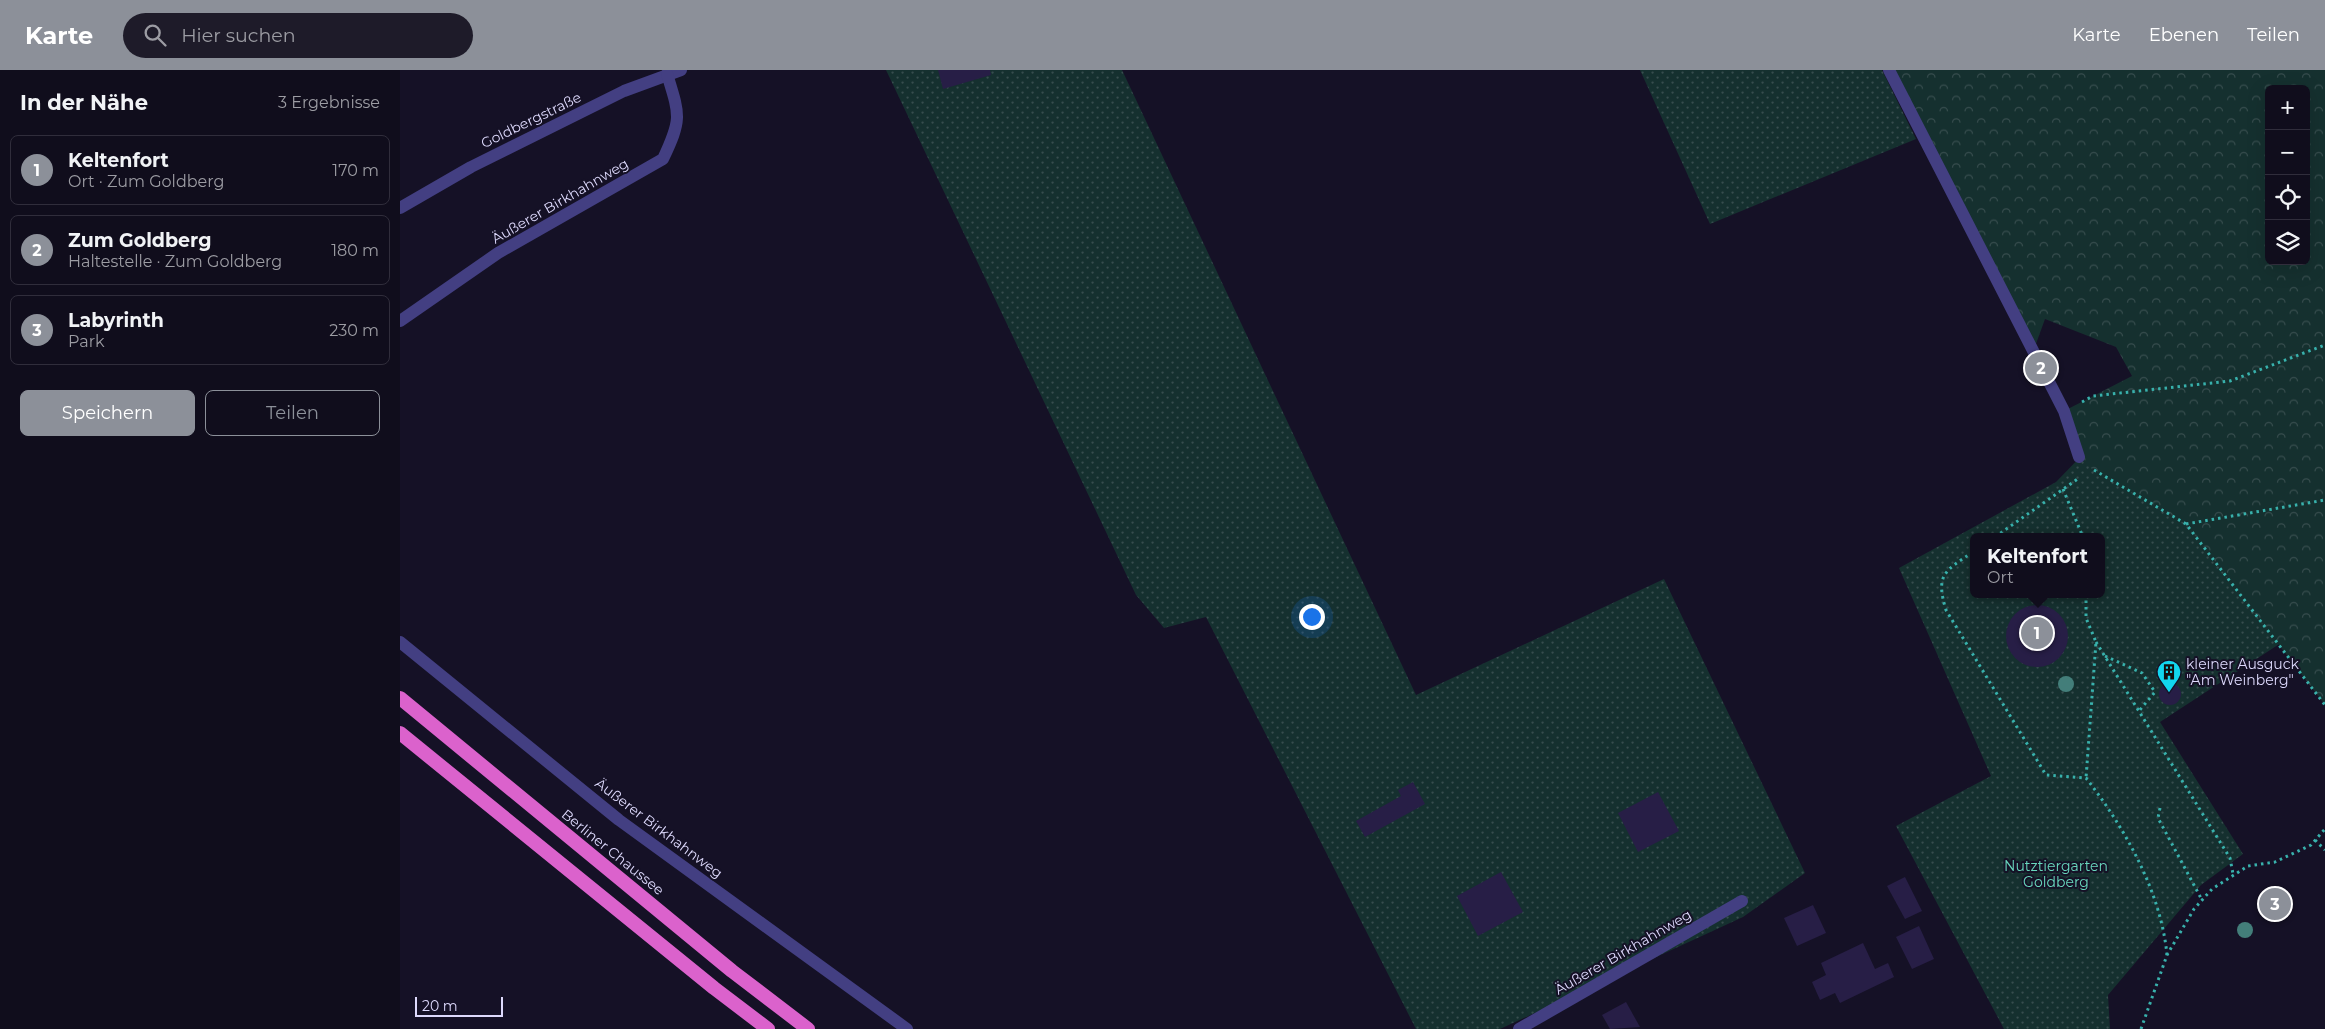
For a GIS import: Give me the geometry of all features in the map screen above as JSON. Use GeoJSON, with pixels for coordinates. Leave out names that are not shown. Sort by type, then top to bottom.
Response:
{"type":"FeatureCollection","features":[{"type":"Feature","properties":{"kind":"highway","name":"Berliner Chaussee"},"geometry":{"type":"LineString","coordinates":[[400,698],[732,971],[808,1029]]}},
{"type":"Feature","properties":{"kind":"highway"},"geometry":{"type":"LineString","coordinates":[[400,732],[714,988],[768,1029]]}},
{"type":"Feature","properties":{"kind":"street","name":"Goldbergstraße"},"geometry":{"type":"LineString","coordinates":[[400,208],[479,163],[624,91],[681,70]]}},
{"type":"Feature","properties":{"kind":"street"},"geometry":{"type":"LineString","coordinates":[[1889,70],[2064,411],[2079,457]]}},
{"type":"Feature","properties":{"kind":"street","name":"Äußerer Birkhahnweg"},"geometry":{"type":"LineString","coordinates":[[400,321],[498,253],[663,159],[676,131],[678,109],[667,74]]}},
{"type":"Feature","properties":{"kind":"street","name":"Äußerer Birkhahnweg"},"geometry":{"type":"LineString","coordinates":[[400,642],[619,820],[907,1029]]}},
{"type":"Feature","properties":{"kind":"street","name":"Äußerer Birkhahnweg"},"geometry":{"type":"LineString","coordinates":[[1519,1029],[1742,901]]}},
{"type":"Feature","properties":{"kind":"path"},"geometry":{"type":"LineString","coordinates":[[2064,411],[2093,396],[2230,381],[2325,345]]}},
{"type":"Feature","properties":{"kind":"path"},"geometry":{"type":"LineString","coordinates":[[2092,469],[2186,524],[2325,705]]}},
{"type":"Feature","properties":{"kind":"path"},"geometry":{"type":"LineString","coordinates":[[2001,533],[2085,474]]}},
{"type":"Feature","properties":{"kind":"path"},"geometry":{"type":"LineString","coordinates":[[2063,489],[2081,533]]}},
{"type":"Feature","properties":{"kind":"path"},"geometry":{"type":"LineString","coordinates":[[2186,524],[2325,500]]}},
{"type":"Feature","properties":{"kind":"path"},"geometry":{"type":"LineString","coordinates":[[1970,554],[1946,571],[1941,579],[1941,594],[1946,610],[2046,775],[2086,778]]}},
{"type":"Feature","properties":{"kind":"path"},"geometry":{"type":"LineString","coordinates":[[2086,598],[2086,618],[2096,642],[2230,858],[2233,874]]}},
{"type":"Feature","properties":{"kind":"path"},"geometry":{"type":"LineString","coordinates":[[2096,642],[2086,778],[2110,808],[2143,872],[2164,929],[2167,956]]}},
{"type":"Feature","properties":{"kind":"path"},"geometry":{"type":"LineString","coordinates":[[2104,656],[2142,673],[2156,692],[2139,711]]}},
{"type":"Feature","properties":{"kind":"path"},"geometry":{"type":"LineString","coordinates":[[2160,808],[2158,818],[2202,900]]}},
{"type":"Feature","properties":{"kind":"path"},"geometry":{"type":"LineString","coordinates":[[2141,1029],[2167,956],[2180,931],[2212,889],[2248,866],[2275,862],[2311,845],[2325,829]]}},
{"type":"Feature","properties":{"kind":"path"},"geometry":{"type":"LineString","coordinates":[[2316,840],[2325,850]]}},
{"type":"Feature","properties":{"kind":"green space"},"geometry":{"type":"Polygon","coordinates":[[[886,70],[1122,70],[1416,695],[1664,579],[1805,873],[1743,917],[1500,1029],[1416,1029],[1206,617],[1164,628],[1136,595],[886,70]]]}},
{"type":"Feature","properties":{"kind":"green space"},"geometry":{"type":"Polygon","coordinates":[[[1640,70],[1882,70],[1916,139],[1710,224],[1640,70]]]}},
{"type":"Feature","properties":{"kind":"green space"},"geometry":{"type":"Polygon","coordinates":[[[1892,70],[2325,70],[2325,705],[2186,524],[2092,469],[2079,457],[2064,411],[2132,376],[2116,347],[2045,319],[2033,352],[1892,70]]]}},
{"type":"Feature","properties":{"kind":"green space","name":"Nutztiergarten Goldberg"},"geometry":{"type":"Polygon","coordinates":[[[2090,447],[2192,509],[2287,639],[2160,722],[2243,854],[2201,885],[2108,995],[2110,1029],[2004,1029],[1896,826],[1991,776],[1899,568],[2056,482],[2090,447]]]}},
{"type":"Feature","properties":{"kind":"building"},"geometry":{"type":"Polygon","coordinates":[[[938,70],[990,70],[991,75],[943,89],[938,70]]]}},
{"type":"Feature","properties":{"kind":"building"},"geometry":{"type":"Polygon","coordinates":[[[2037,605],[2049,607],[2059,614],[2066,624],[2068,636],[2066,648],[2059,658],[2049,665],[2037,667],[2025,665],[2015,658],[2008,648],[2006,636],[2008,624],[2015,614],[2025,607],[2037,605]]]}},
{"type":"Feature","properties":{"kind":"building","name":"kleiner Ausguck \"Am Weinberg\""},"geometry":{"type":"Polygon","coordinates":[[[2170,683],[2178,686],[2181,694],[2178,702],[2170,705],[2162,702],[2159,694],[2162,686],[2170,683]]]}},
{"type":"Feature","properties":{"kind":"building"},"geometry":{"type":"Polygon","coordinates":[[[1413,782],[1425,804],[1365,837],[1356,821],[1401,796],[1398,790],[1413,782]]]}},
{"type":"Feature","properties":{"kind":"building"},"geometry":{"type":"Polygon","coordinates":[[[1658,792],[1679,831],[1638,852],[1618,813],[1658,792]]]}},
{"type":"Feature","properties":{"kind":"building"},"geometry":{"type":"Polygon","coordinates":[[[1501,872],[1523,912],[1478,936],[1457,896],[1501,872]]]}},
{"type":"Feature","properties":{"kind":"building"},"geometry":{"type":"Polygon","coordinates":[[[1905,877],[1922,911],[1905,919],[1887,886],[1905,877]]]}},
{"type":"Feature","properties":{"kind":"building"},"geometry":{"type":"Polygon","coordinates":[[[1813,905],[1826,933],[1797,946],[1784,918],[1813,905]]]}},
{"type":"Feature","properties":{"kind":"building"},"geometry":{"type":"Polygon","coordinates":[[[1919,926],[1934,959],[1912,969],[1896,937],[1919,926]]]}},
{"type":"Feature","properties":{"kind":"building"},"geometry":{"type":"Polygon","coordinates":[[[1863,943],[1875,969],[1888,963],[1894,977],[1840,1003],[1835,993],[1820,1000],[1812,982],[1826,975],[1821,963],[1863,943]]]}},
{"type":"Feature","properties":{"kind":"building"},"geometry":{"type":"Polygon","coordinates":[[[1626,1002],[1640,1027],[1610,1029],[1602,1015],[1626,1002]]]}},
{"type":"Feature","properties":{"kind":"place","name":"Zum Goldberg"},"geometry":{"type":"Point","coordinates":[2041,368]}},
{"type":"Feature","properties":{"kind":"place","name":"Keltenfort"},"geometry":{"type":"Point","coordinates":[2037,633]}},
{"type":"Feature","properties":{"kind":"place","name":"kleiner Ausguck \"Am Weinberg\""},"geometry":{"type":"Point","coordinates":[2169,693]}},
{"type":"Feature","properties":{"kind":"place","name":"Labyrinth"},"geometry":{"type":"Point","coordinates":[2275,904]}}]}
